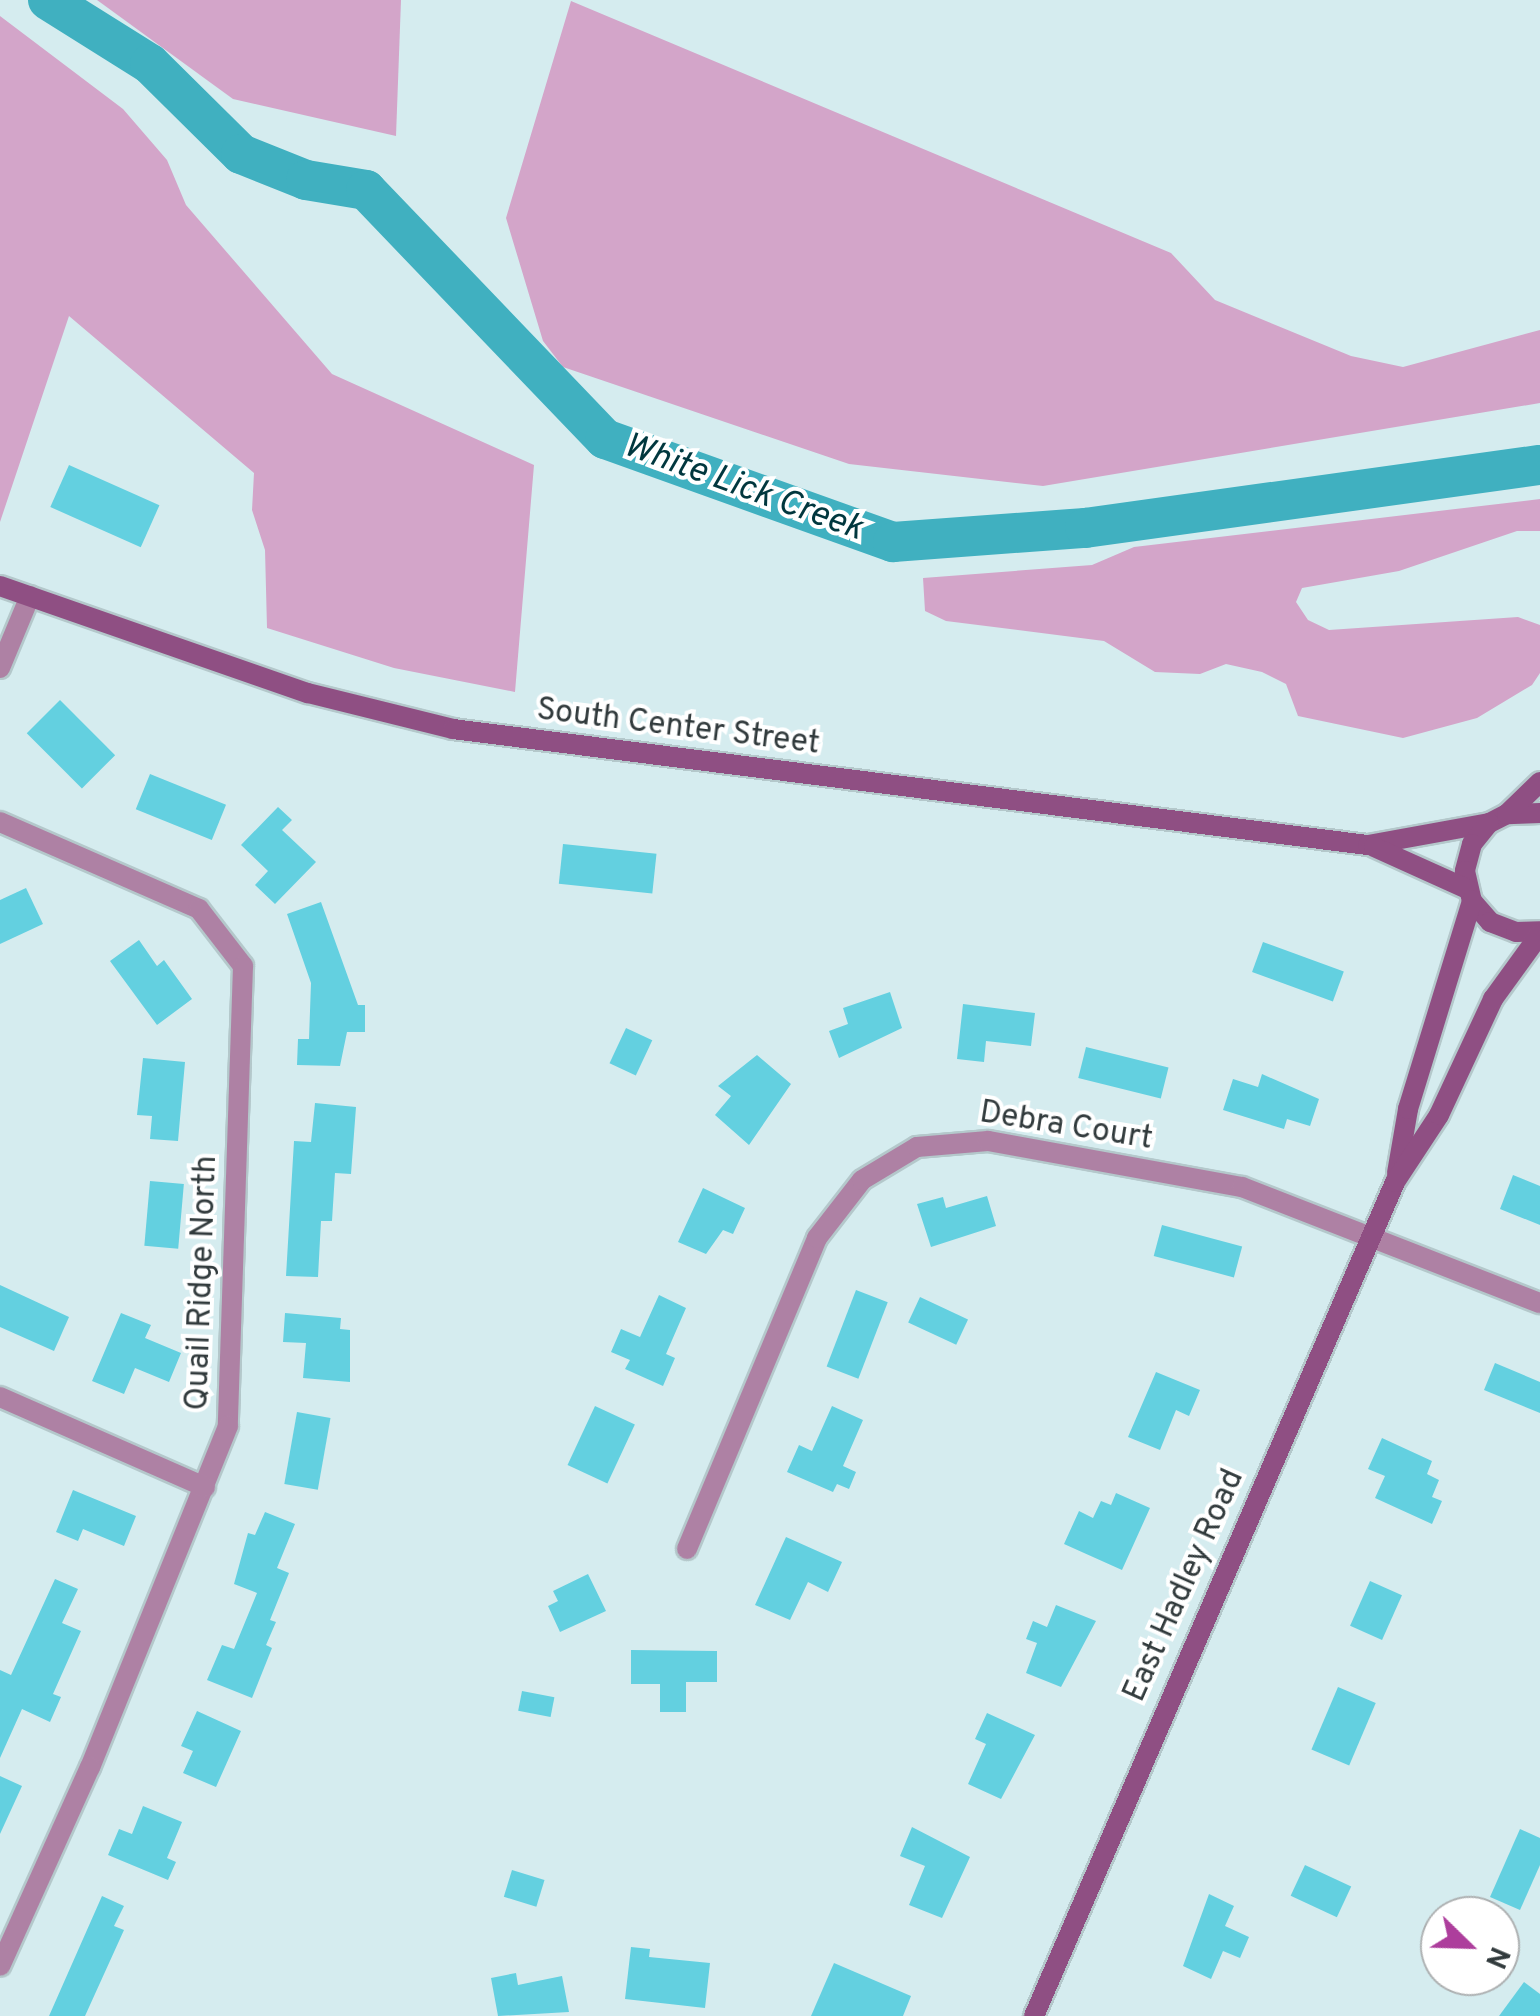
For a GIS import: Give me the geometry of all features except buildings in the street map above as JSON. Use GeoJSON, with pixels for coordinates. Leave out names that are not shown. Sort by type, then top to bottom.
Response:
{"type":"FeatureCollection","features":[{"type":"Feature","properties":{"kind":"main road","name":"South Center Street"},"geometry":{"type":"LineString","coordinates":[[0,586],[308,694],[453,729],[1368,844],[1540,813]]}},
{"type":"Feature","properties":{"kind":"main road"},"geometry":{"type":"LineString","coordinates":[[1498,818],[1540,782]]}},
{"type":"Feature","properties":{"kind":"main road","name":"East Hadley Road"},"geometry":{"type":"LineString","coordinates":[[1395,1182],[1408,1109],[1470,895],[1468,853],[1498,818]]}},
{"type":"Feature","properties":{"kind":"main road","name":"South Center Street"},"geometry":{"type":"LineString","coordinates":[[1368,844],[1470,895],[1503,928],[1540,933]]}},
{"type":"Feature","properties":{"kind":"main road","name":"East Hadley Road"},"geometry":{"type":"LineString","coordinates":[[1034,2016],[1395,1182],[1438,1115],[1494,999],[1540,933]]}},
{"type":"Feature","properties":{"kind":"street"},"geometry":{"type":"LineString","coordinates":[[0,668],[30,596]]}},
{"type":"Feature","properties":{"kind":"street","name":"Quail Ridge North"},"geometry":{"type":"LineString","coordinates":[[0,822],[199,908],[243,966],[228,1426],[0,1966]]}},
{"type":"Feature","properties":{"kind":"street","name":"Debra Court"},"geometry":{"type":"LineString","coordinates":[[686,1549],[817,1238],[841,1200],[895,1156],[930,1145],[988,1140],[1242,1187],[1540,1303]]}},
{"type":"Feature","properties":{"kind":"street"},"geometry":{"type":"LineString","coordinates":[[0,1397],[205,1486]]}},
{"type":"Feature","properties":{"kind":"shaded area"},"geometry":{"type":"Polygon","coordinates":[[[97,0],[401,0],[396,136],[233,99],[97,0]]]}},
{"type":"Feature","properties":{"kind":"shaded area"},"geometry":{"type":"Polygon","coordinates":[[[571,1],[1171,253],[1215,300],[1351,356],[1403,367],[1540,330],[1540,403],[1043,486],[849,464],[563,367],[543,341],[506,218],[571,1]]]}},
{"type":"Feature","properties":{"kind":"shaded area"},"geometry":{"type":"Polygon","coordinates":[[[0,16],[123,109],[167,160],[186,205],[332,374],[534,465],[515,692],[394,668],[267,628],[265,550],[252,510],[254,473],[69,316],[0,522],[0,16]]]}},
{"type":"Feature","properties":{"kind":"shaded area"},"geometry":{"type":"Polygon","coordinates":[[[1540,499],[1540,531],[1517,531],[1399,571],[1302,588],[1296,602],[1308,620],[1329,630],[1518,617],[1540,625],[1540,673],[1532,685],[1477,718],[1403,738],[1298,716],[1286,684],[1262,672],[1226,664],[1200,674],[1155,672],[1104,641],[946,621],[925,611],[923,578],[1092,565],[1134,547],[1540,499]]]}},
{"type":"Feature","properties":{"kind":"waterway","name":"White Lick Creek"},"geometry":{"type":"LineString","coordinates":[[48,0],[150,64],[241,154],[306,180],[366,190],[605,439],[893,542],[1085,528],[1540,465]]}}]}
